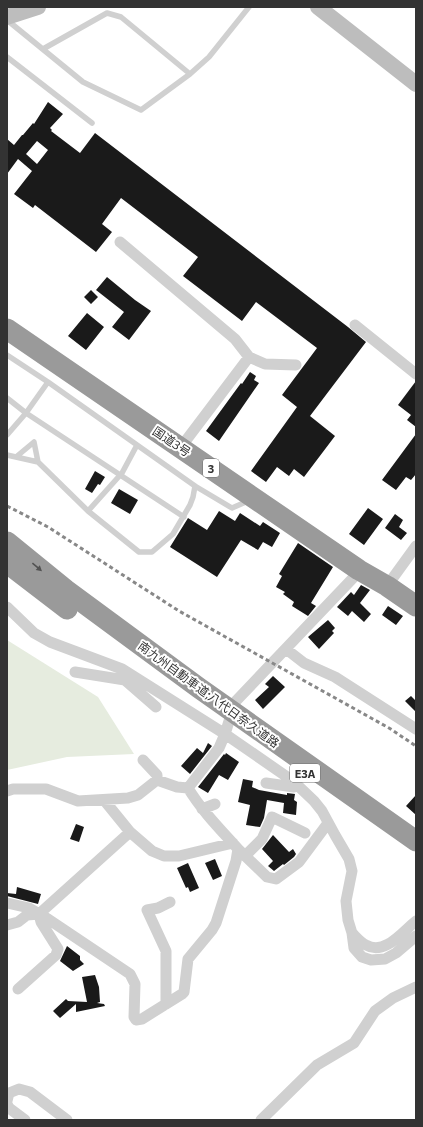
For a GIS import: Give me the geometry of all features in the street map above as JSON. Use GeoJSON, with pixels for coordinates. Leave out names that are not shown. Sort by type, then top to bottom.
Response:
{"type":"FeatureCollection","features":[{"type":"Feature","properties":{"kind":"highway","name":"国道3号"},"geometry":{"type":"LineString","coordinates":[[7,329],[182,447],[359,570],[387,586],[416,606]]}},
{"type":"Feature","properties":{"kind":"highway","name":"南九州自動車道;八代日奈久道路"},"geometry":{"type":"LineString","coordinates":[[7,542],[196,692],[416,850]]}},
{"type":"Feature","properties":{"kind":"highway","name":"南九州自動車道;八代日奈久道路"},"geometry":{"type":"LineString","coordinates":[[7,562],[58,603],[105,636],[196,692],[416,841]]}},
{"type":"Feature","properties":{"kind":"street"},"geometry":{"type":"LineString","coordinates":[[12,14],[38,7]]}},
{"type":"Feature","properties":{"kind":"street"},"geometry":{"type":"LineString","coordinates":[[318,7],[416,84]]}},
{"type":"Feature","properties":{"kind":"street"},"geometry":{"type":"LineString","coordinates":[[120,242],[235,339],[250,356],[265,364],[296,365]]}},
{"type":"Feature","properties":{"kind":"street"},"geometry":{"type":"LineString","coordinates":[[355,325],[416,374]]}},
{"type":"Feature","properties":{"kind":"street"},"geometry":{"type":"LineString","coordinates":[[182,447],[250,356]]}},
{"type":"Feature","properties":{"kind":"street"},"geometry":{"type":"LineString","coordinates":[[387,586],[416,546]]}},
{"type":"Feature","properties":{"kind":"street"},"geometry":{"type":"LineString","coordinates":[[188,788],[219,748],[235,702],[359,570]]}},
{"type":"Feature","properties":{"kind":"street"},"geometry":{"type":"LineString","coordinates":[[7,607],[34,633],[50,642],[122,669],[128,678],[156,707]]}},
{"type":"Feature","properties":{"kind":"street"},"geometry":{"type":"LineString","coordinates":[[286,649],[304,663],[335,677],[416,729]]}},
{"type":"Feature","properties":{"kind":"street"},"geometry":{"type":"LineString","coordinates":[[75,672],[128,678],[225,734],[321,803],[328,823],[349,859],[352,871],[346,901],[348,920],[352,932],[354,948],[362,957],[371,960],[384,959],[396,953],[416,936]]}},
{"type":"Feature","properties":{"kind":"street"},"geometry":{"type":"LineString","coordinates":[[143,760],[157,775],[157,780]]}},
{"type":"Feature","properties":{"kind":"street"},"geometry":{"type":"LineString","coordinates":[[157,780],[177,787],[188,788]]}},
{"type":"Feature","properties":{"kind":"street"},"geometry":{"type":"LineString","coordinates":[[7,791],[13,788],[46,789],[78,801],[104,800],[128,798],[138,795],[157,780]]}},
{"type":"Feature","properties":{"kind":"street"},"geometry":{"type":"LineString","coordinates":[[266,783],[297,785]]}},
{"type":"Feature","properties":{"kind":"street"},"geometry":{"type":"LineString","coordinates":[[188,788],[202,809],[267,877],[276,879],[299,862],[328,823]]}},
{"type":"Feature","properties":{"kind":"street"},"geometry":{"type":"LineString","coordinates":[[104,800],[130,832],[152,851],[164,856],[179,856],[239,849],[262,839],[272,817],[305,834]]}},
{"type":"Feature","properties":{"kind":"street"},"geometry":{"type":"LineString","coordinates":[[202,809],[215,804]]}},
{"type":"Feature","properties":{"kind":"street"},"geometry":{"type":"LineString","coordinates":[[7,925],[18,922],[27,915],[39,914],[130,832]]}},
{"type":"Feature","properties":{"kind":"street"},"geometry":{"type":"LineString","coordinates":[[7,904],[29,908],[130,974],[135,984],[134,1017],[136,1020],[142,1019],[184,992],[188,959],[216,923],[239,849]]}},
{"type":"Feature","properties":{"kind":"street"},"geometry":{"type":"LineString","coordinates":[[166,1004],[166,951],[147,910],[158,908],[170,902]]}},
{"type":"Feature","properties":{"kind":"street"},"geometry":{"type":"LineString","coordinates":[[18,989],[56,954],[58,949],[41,922],[39,914]]}},
{"type":"Feature","properties":{"kind":"street"},"geometry":{"type":"LineString","coordinates":[[352,932],[366,945],[376,948],[386,946],[416,920]]}},
{"type":"Feature","properties":{"kind":"street"},"geometry":{"type":"LineString","coordinates":[[261,1120],[317,1065],[354,1043],[375,1011],[393,998],[416,987]]}},
{"type":"Feature","properties":{"kind":"street"},"geometry":{"type":"LineString","coordinates":[[7,1101],[9,1093],[19,1089],[30,1092],[67,1120]]}},
{"type":"Feature","properties":{"kind":"street"},"geometry":{"type":"LineString","coordinates":[[7,1104],[9,1108],[25,1120]]}},
{"type":"Feature","properties":{"kind":"lane"},"geometry":{"type":"LineString","coordinates":[[12,14],[43,50],[83,82],[141,110],[190,74],[209,57],[249,7]]}},
{"type":"Feature","properties":{"kind":"lane"},"geometry":{"type":"LineString","coordinates":[[43,50],[107,13],[121,17],[190,74]]}},
{"type":"Feature","properties":{"kind":"lane"},"geometry":{"type":"LineString","coordinates":[[7,57],[92,123]]}},
{"type":"Feature","properties":{"kind":"lane"},"geometry":{"type":"LineString","coordinates":[[7,355],[48,382],[195,486],[232,508],[255,498]]}},
{"type":"Feature","properties":{"kind":"lane"},"geometry":{"type":"LineString","coordinates":[[7,435],[26,413],[48,382]]}},
{"type":"Feature","properties":{"kind":"lane"},"geometry":{"type":"LineString","coordinates":[[7,398],[26,413],[184,517]]}},
{"type":"Feature","properties":{"kind":"lane"},"geometry":{"type":"LineString","coordinates":[[16,457],[34,442],[38,462]]}},
{"type":"Feature","properties":{"kind":"lane"},"geometry":{"type":"LineString","coordinates":[[88,511],[120,475],[137,445]]}},
{"type":"Feature","properties":{"kind":"lane"},"geometry":{"type":"LineString","coordinates":[[7,455],[38,462],[88,511],[139,552],[152,552],[173,534],[194,497],[195,486]]}},
{"type":"Feature","properties":{"kind":"shaded area"},"geometry":{"type":"Polygon","coordinates":[[[7,640],[98,697],[134,754],[67,757],[7,770],[7,640]]]}},
{"type":"Feature","properties":{"kind":"building"},"geometry":{"type":"Polygon","coordinates":[[[48,102],[63,114],[50,128],[52,130],[51,131],[80,153],[95,133],[366,342],[310,416],[335,436],[304,477],[294,469],[289,476],[277,467],[266,482],[251,471],[297,407],[282,395],[317,348],[256,302],[242,321],[183,276],[198,257],[121,198],[102,224],[112,232],[96,252],[35,205],[33,208],[14,194],[32,171],[18,159],[7,174],[7,139],[14,145],[33,123],[34,124],[48,102]],[[37,141],[26,154],[37,164],[48,150],[37,141]]]}},
{"type":"Feature","properties":{"kind":"building"},"geometry":{"type":"Polygon","coordinates":[[[107,277],[151,311],[129,340],[112,327],[124,312],[96,290],[107,277]]]}},
{"type":"Feature","properties":{"kind":"building"},"geometry":{"type":"Polygon","coordinates":[[[91,290],[98,297],[91,304],[84,297],[91,290]]]}},
{"type":"Feature","properties":{"kind":"building"},"geometry":{"type":"Polygon","coordinates":[[[87,313],[104,327],[86,350],[68,336],[87,313]]]}},
{"type":"Feature","properties":{"kind":"building"},"geometry":{"type":"Polygon","coordinates":[[[250,372],[256,376],[254,380],[259,383],[219,441],[206,431],[250,372]]]}},
{"type":"Feature","properties":{"kind":"building"},"geometry":{"type":"Polygon","coordinates":[[[416,381],[416,427],[407,420],[411,415],[398,405],[416,381]]]}},
{"type":"Feature","properties":{"kind":"building"},"geometry":{"type":"Polygon","coordinates":[[[416,434],[416,474],[411,480],[406,477],[396,490],[382,480],[416,434]]]}},
{"type":"Feature","properties":{"kind":"building"},"geometry":{"type":"Polygon","coordinates":[[[95,471],[105,477],[92,493],[85,489],[95,471]]]}},
{"type":"Feature","properties":{"kind":"building"},"geometry":{"type":"Polygon","coordinates":[[[119,489],[138,500],[130,514],[111,503],[119,489]]]}},
{"type":"Feature","properties":{"kind":"building"},"geometry":{"type":"Polygon","coordinates":[[[368,508],[383,519],[364,545],[349,534],[368,508]]]}},
{"type":"Feature","properties":{"kind":"building"},"geometry":{"type":"Polygon","coordinates":[[[219,511],[235,521],[240,513],[260,526],[263,522],[280,533],[272,547],[263,542],[258,550],[241,540],[217,577],[170,547],[188,518],[207,530],[219,511]]]}},
{"type":"Feature","properties":{"kind":"building"},"geometry":{"type":"Polygon","coordinates":[[[395,514],[403,520],[399,527],[407,533],[401,540],[385,528],[395,514]]]}},
{"type":"Feature","properties":{"kind":"building"},"geometry":{"type":"Polygon","coordinates":[[[298,543],[333,567],[311,603],[316,606],[308,616],[292,606],[294,602],[283,594],[285,592],[276,587],[282,576],[279,574],[298,543]]]}},
{"type":"Feature","properties":{"kind":"building"},"geometry":{"type":"Polygon","coordinates":[[[361,585],[370,590],[360,603],[371,614],[364,622],[352,611],[348,616],[337,607],[351,592],[354,595],[361,585]]]}},
{"type":"Feature","properties":{"kind":"building"},"geometry":{"type":"Polygon","coordinates":[[[388,606],[403,616],[396,625],[382,615],[388,606]]]}},
{"type":"Feature","properties":{"kind":"building"},"geometry":{"type":"Polygon","coordinates":[[[328,620],[335,628],[332,631],[334,633],[319,649],[308,637],[328,620]]]}},
{"type":"Feature","properties":{"kind":"building"},"geometry":{"type":"Polygon","coordinates":[[[273,676],[285,687],[263,709],[255,700],[269,687],[265,684],[273,676]]]}},
{"type":"Feature","properties":{"kind":"building"},"geometry":{"type":"Polygon","coordinates":[[[411,696],[416,701],[416,712],[405,701],[411,696]]]}},
{"type":"Feature","properties":{"kind":"building"},"geometry":{"type":"Polygon","coordinates":[[[208,743],[212,746],[190,774],[181,766],[197,748],[203,753],[208,743]]]}},
{"type":"Feature","properties":{"kind":"building"},"geometry":{"type":"Polygon","coordinates":[[[226,753],[239,762],[228,780],[219,775],[208,793],[198,787],[224,754],[225,755],[226,753]]]}},
{"type":"Feature","properties":{"kind":"building"},"geometry":{"type":"Polygon","coordinates":[[[243,779],[253,781],[252,787],[259,790],[287,795],[287,793],[295,794],[294,800],[297,802],[296,815],[283,813],[284,803],[267,800],[264,818],[260,827],[246,825],[250,805],[238,802],[243,779]]]}},
{"type":"Feature","properties":{"kind":"building"},"geometry":{"type":"Polygon","coordinates":[[[416,795],[416,815],[406,806],[416,795]]]}},
{"type":"Feature","properties":{"kind":"building"},"geometry":{"type":"Polygon","coordinates":[[[76,824],[84,827],[79,842],[70,839],[76,824]]]}},
{"type":"Feature","properties":{"kind":"building"},"geometry":{"type":"Polygon","coordinates":[[[273,835],[289,852],[293,849],[296,854],[284,865],[283,864],[274,871],[268,866],[273,861],[262,849],[273,835]]]}},
{"type":"Feature","properties":{"kind":"building"},"geometry":{"type":"Polygon","coordinates":[[[215,859],[222,876],[213,880],[205,863],[215,859]]]}},
{"type":"Feature","properties":{"kind":"building"},"geometry":{"type":"Polygon","coordinates":[[[188,863],[199,888],[190,892],[188,887],[186,888],[177,868],[188,863]]]}},
{"type":"Feature","properties":{"kind":"building"},"geometry":{"type":"Polygon","coordinates":[[[17,887],[41,894],[38,904],[7,896],[7,893],[16,894],[17,887]]]}},
{"type":"Feature","properties":{"kind":"building"},"geometry":{"type":"Polygon","coordinates":[[[67,946],[80,956],[80,960],[84,964],[73,971],[60,961],[67,946]]]}},
{"type":"Feature","properties":{"kind":"building"},"geometry":{"type":"Polygon","coordinates":[[[95,975],[99,987],[100,1002],[97,1003],[104,1004],[105,1006],[76,1012],[76,1004],[60,1018],[53,1011],[66,999],[68,1001],[87,1002],[82,977],[95,975]]]}},
{"type":"Feature","properties":{"kind":"railway"},"geometry":{"type":"LineString","coordinates":[[7,506],[48,527],[179,611],[389,728],[416,746]]}}]}
